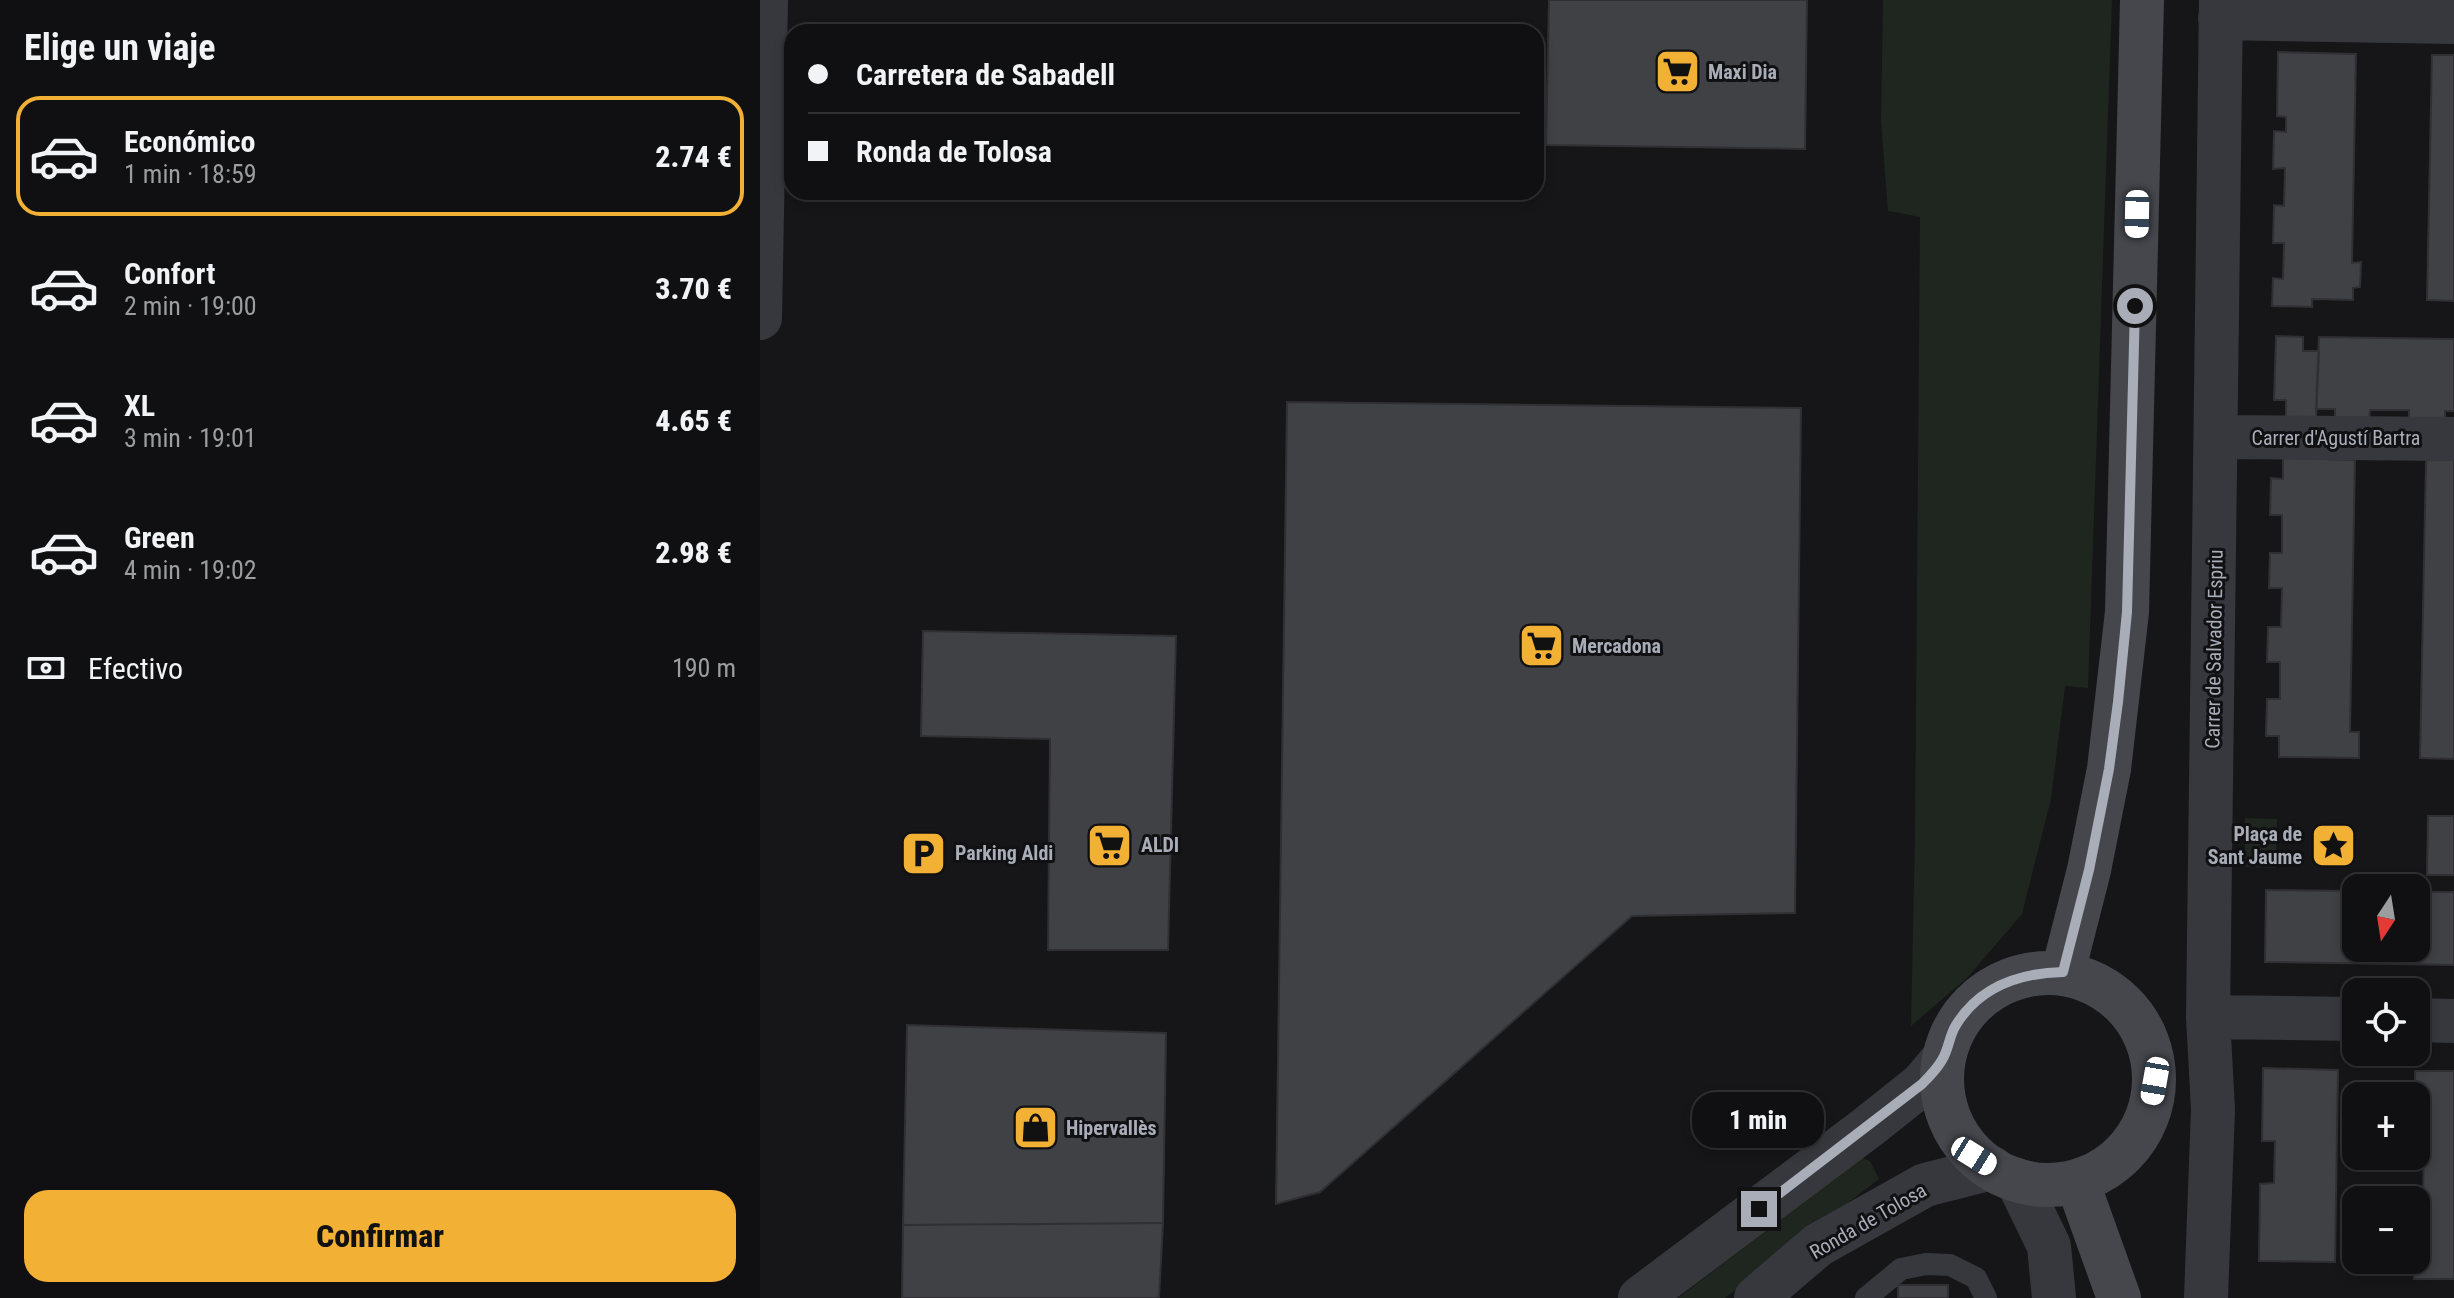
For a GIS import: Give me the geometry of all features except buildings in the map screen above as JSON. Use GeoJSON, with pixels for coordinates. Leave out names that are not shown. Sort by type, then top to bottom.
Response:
{"type":"FeatureCollection","features":[{"type":"Feature","properties":{"kind":"street"},"geometry":{"type":"LineString","coordinates":[[760,318],[766,0]]}},
{"type":"Feature","properties":{"kind":"street"},"geometry":{"type":"LineString","coordinates":[[2063,972],[2089,870],[2109,769],[2127,612],[2142,0]]}},
{"type":"Feature","properties":{"kind":"street"},"geometry":{"type":"LineString","coordinates":[[2221,9],[2454,22]]}},
{"type":"Feature","properties":{"kind":"street","name":"Carrer de Salvador Espriu"},"geometry":{"type":"LineString","coordinates":[[2206,1298],[2213,1109],[2208,1017],[2221,9]]}},
{"type":"Feature","properties":{"kind":"street","name":"Carrer d'Agustí Bartra"},"geometry":{"type":"LineString","coordinates":[[2217,437],[2454,439]]}},
{"type":"Feature","properties":{"kind":"street"},"geometry":{"type":"LineString","coordinates":[[2042,972],[2063,972],[2108,991],[2134,1015],[2150,1046],[2155,1081],[2148,1115],[2131,1146],[2105,1169],[2077,1181],[2037,1184],[2005,1174],[1974,1156],[1953,1127],[1942,1093],[1943,1059],[1955,1026],[1977,999],[2007,980],[2042,972]]}},
{"type":"Feature","properties":{"kind":"street"},"geometry":{"type":"LineString","coordinates":[[2208,1017],[2342,1019]]}},
{"type":"Feature","properties":{"kind":"street"},"geometry":{"type":"LineString","coordinates":[[2430,1020],[2454,1021]]}},
{"type":"Feature","properties":{"kind":"street"},"geometry":{"type":"LineString","coordinates":[[1640,1298],[1868,1127],[1922,1084],[1943,1059]]}},
{"type":"Feature","properties":{"kind":"street"},"geometry":{"type":"LineString","coordinates":[[2005,1174],[2049,1246],[2054,1298]]}},
{"type":"Feature","properties":{"kind":"street","name":"Ronda de Tolosa"},"geometry":{"type":"LineString","coordinates":[[1756,1298],[1818,1245],[1925,1185],[2005,1174]]}},
{"type":"Feature","properties":{"kind":"street"},"geometry":{"type":"LineString","coordinates":[[2077,1181],[2119,1298]]}},
{"type":"Feature","properties":{"kind":"lane"},"geometry":{"type":"LineString","coordinates":[[1866,1298],[1901,1269],[1926,1264],[1950,1265],[1976,1278],[1986,1298]]}},
{"type":"Feature","properties":{"kind":"shaded area"},"geometry":{"type":"Polygon","coordinates":[[[1883,0],[2112,0],[2088,688],[2065,686],[2051,799],[2022,914],[1967,978],[1911,1026],[1920,217],[1888,211],[1881,122],[1883,0]]]}},
{"type":"Feature","properties":{"kind":"shaded area"},"geometry":{"type":"Polygon","coordinates":[[[2245,818],[2277,819],[2276,868],[2245,867],[2245,818]]]}},
{"type":"Feature","properties":{"kind":"shaded area"},"geometry":{"type":"Polygon","coordinates":[[[1862,1158],[1870,1161],[1879,1179],[1725,1298],[1678,1298],[1862,1158]]]}},
{"type":"Feature","properties":{"kind":"place","name":"Maxi Dia"},"geometry":{"type":"Point","coordinates":[1677,72]}},
{"type":"Feature","properties":{"kind":"place","name":"Mercadona"},"geometry":{"type":"Point","coordinates":[1541,646]}},
{"type":"Feature","properties":{"kind":"place","name":"ALDI"},"geometry":{"type":"Point","coordinates":[1110,845]}},
{"type":"Feature","properties":{"kind":"place","name":"Plaça de Sant Jaume"},"geometry":{"type":"Point","coordinates":[2333,846]}},
{"type":"Feature","properties":{"kind":"place","name":"Parking Aldi"},"geometry":{"type":"Point","coordinates":[924,853]}},
{"type":"Feature","properties":{"kind":"place","name":"Hipervallès"},"geometry":{"type":"Point","coordinates":[1035,1128]}},
{"type":"Feature","properties":{"kind":"route"},"geometry":{"type":"LineString","coordinates":[[1759,1209],[1922,1084],[1943,1059],[1955,1026],[1977,999],[2007,980],[2042,972],[2063,972],[2089,870],[2109,769],[2118,702],[2127,612],[2135,306]]}}]}
